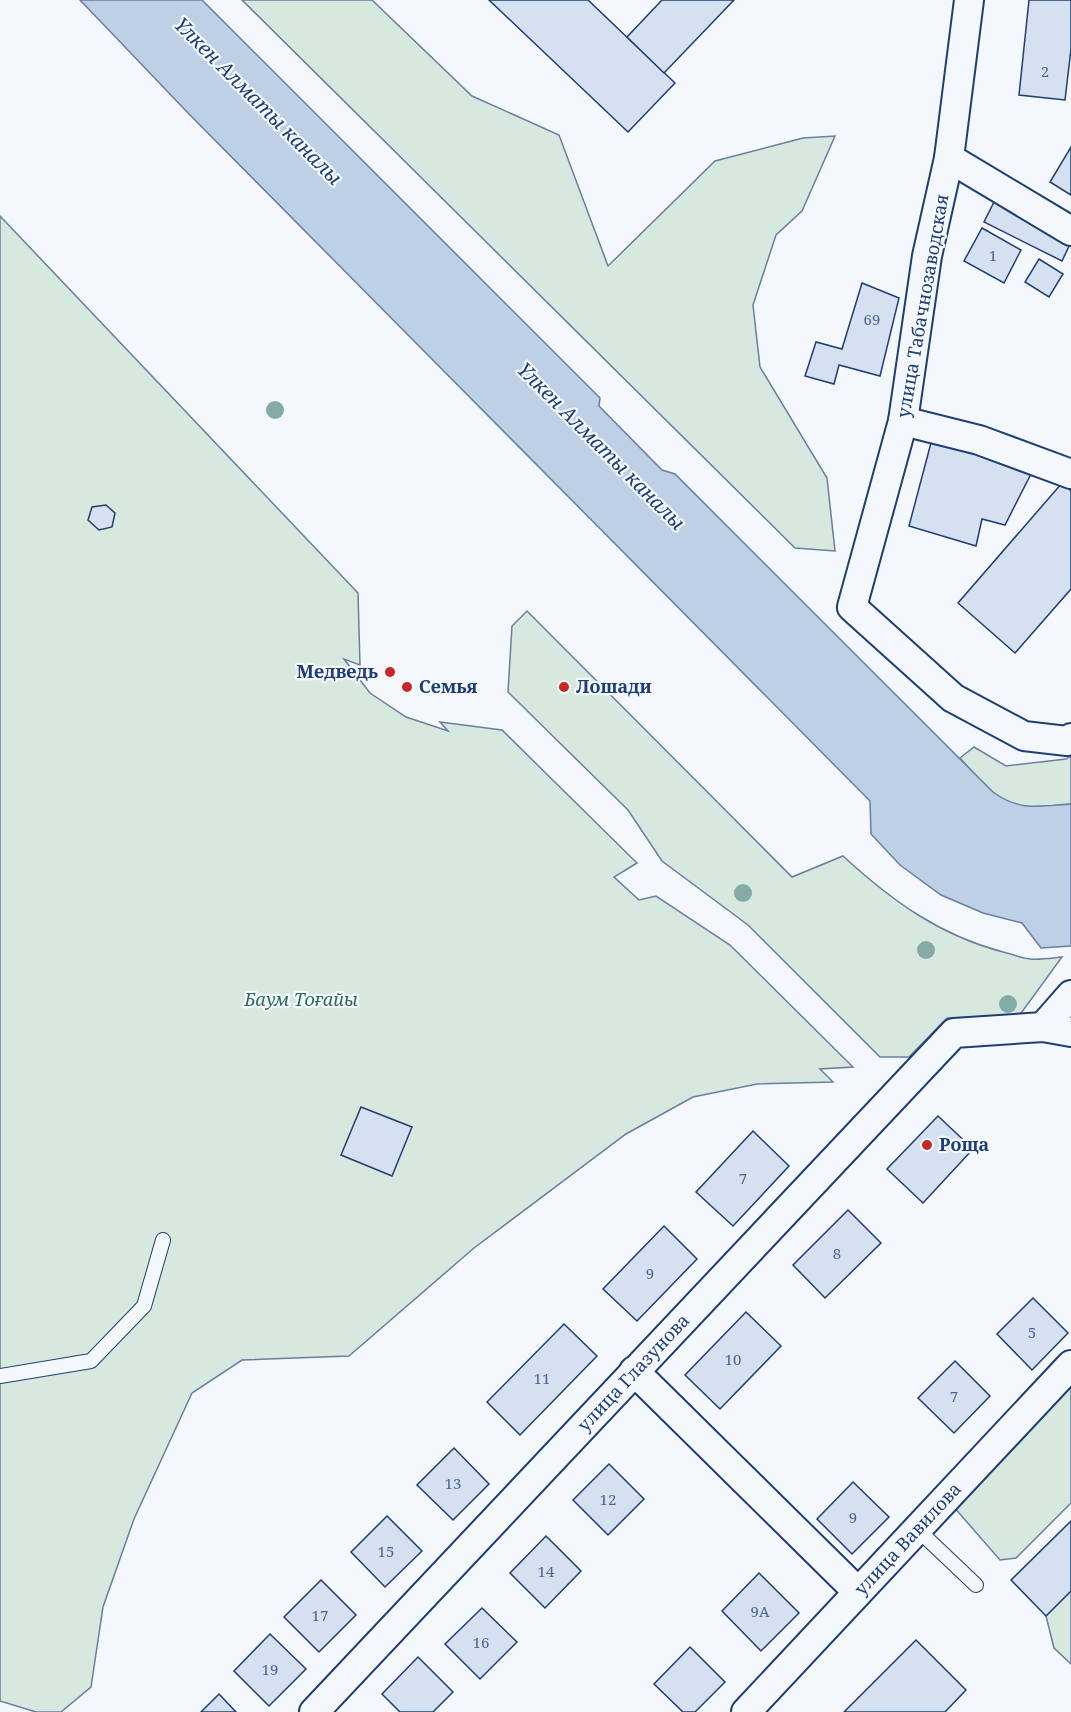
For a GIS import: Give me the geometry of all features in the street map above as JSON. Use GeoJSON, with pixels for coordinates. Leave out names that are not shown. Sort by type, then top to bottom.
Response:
{"type":"FeatureCollection","features":[{"type":"Feature","properties":{"kind":"street","name":"улица Табачнозаводская"},"geometry":{"type":"LineString","coordinates":[[969,0],[949,158],[927,256],[903,421],[852,607],[953,698],[1024,736],[1067,741],[1071,738]]}},
{"type":"Feature","properties":{"kind":"street"},"geometry":{"type":"LineString","coordinates":[[949,158],[1071,231]]}},
{"type":"Feature","properties":{"kind":"street"},"geometry":{"type":"LineString","coordinates":[[903,421],[979,440],[1071,474]]}},
{"type":"Feature","properties":{"kind":"street"},"geometry":{"type":"LineString","coordinates":[[1043,1027],[1071,995]]}},
{"type":"Feature","properties":{"kind":"street"},"geometry":{"type":"LineString","coordinates":[[1043,1027],[1071,1032]]}},
{"type":"Feature","properties":{"kind":"street","name":"улица Глазунова"},"geometry":{"type":"LineString","coordinates":[[314,1712],[954,1033],[1043,1027]]}},
{"type":"Feature","properties":{"kind":"street","name":"улица Вавилова"},"geometry":{"type":"LineString","coordinates":[[746,1712],[1071,1365]]}},
{"type":"Feature","properties":{"kind":"street"},"geometry":{"type":"LineString","coordinates":[[634,1371],[857,1591]]}},
{"type":"Feature","properties":{"kind":"lane"},"geometry":{"type":"LineString","coordinates":[[0,1376],[91,1361],[144,1306],[163,1240]]}},
{"type":"Feature","properties":{"kind":"lane"},"geometry":{"type":"LineString","coordinates":[[917,1529],[976,1585]]}},
{"type":"Feature","properties":{"kind":"green space"},"geometry":{"type":"Polygon","coordinates":[[[242,0],[372,0],[472,96],[559,135],[608,266],[715,161],[803,138],[835,136],[802,211],[776,235],[753,305],[760,367],[827,478],[835,551],[795,548],[242,0]]]}},
{"type":"Feature","properties":{"kind":"green space","name":"Баум Тоғайы"},"geometry":{"type":"Polygon","coordinates":[[[0,216],[358,593],[360,665],[344,659],[370,693],[406,717],[448,731],[440,722],[502,730],[637,863],[614,877],[639,900],[656,896],[730,945],[853,1067],[820,1069],[833,1082],[757,1084],[693,1097],[626,1134],[474,1248],[349,1356],[242,1360],[192,1393],[134,1519],[103,1607],[91,1687],[61,1712],[36,1712],[0,1701],[0,216]]]}},
{"type":"Feature","properties":{"kind":"green space"},"geometry":{"type":"Polygon","coordinates":[[[527,611],[792,877],[843,856],[898,902],[958,936],[980,945],[1027,958],[1062,957],[1019,1016],[947,1018],[909,1057],[880,1057],[748,925],[662,861],[628,810],[508,692],[512,626],[527,611]]]}},
{"type":"Feature","properties":{"kind":"green space"},"geometry":{"type":"Polygon","coordinates":[[[974,747],[1006,766],[1066,759],[1071,756],[1071,804],[1024,806],[1003,800],[983,783],[960,758],[974,747]]]}},
{"type":"Feature","properties":{"kind":"green space"},"geometry":{"type":"Polygon","coordinates":[[[1071,1365],[1071,1503],[1016,1558],[1000,1560],[946,1498],[1071,1365]]]}},
{"type":"Feature","properties":{"kind":"green space"},"geometry":{"type":"Polygon","coordinates":[[[1071,1591],[1071,1664],[1054,1648],[1046,1616],[1071,1591]]]}},
{"type":"Feature","properties":{"kind":"water","name":"Үлкен Алматы каналы"},"geometry":{"type":"Polygon","coordinates":[[[80,0],[202,0],[600,398],[599,406],[662,470],[675,474],[993,792],[1012,803],[1021,805],[1071,804],[1071,946],[1041,948],[1022,923],[983,913],[941,895],[900,865],[871,834],[870,801],[189,114],[80,0]]]}},
{"type":"Feature","properties":{"kind":"building"},"geometry":{"type":"Polygon","coordinates":[[[489,0],[588,0],[675,83],[628,132],[489,0]]]}},
{"type":"Feature","properties":{"kind":"building"},"geometry":{"type":"Polygon","coordinates":[[[662,0],[734,0],[664,73],[627,37],[662,0]]]}},
{"type":"Feature","properties":{"kind":"building"},"geometry":{"type":"Polygon","coordinates":[[[1029,0],[1071,0],[1071,49],[1065,100],[1019,95],[1029,0]]]}},
{"type":"Feature","properties":{"kind":"building"},"geometry":{"type":"Polygon","coordinates":[[[1071,147],[1071,195],[1050,182],[1071,147]]]}},
{"type":"Feature","properties":{"kind":"building"},"geometry":{"type":"Polygon","coordinates":[[[996,198],[1071,242],[1062,261],[984,222],[996,198]]]}},
{"type":"Feature","properties":{"kind":"building"},"geometry":{"type":"Polygon","coordinates":[[[982,228],[1021,250],[1004,283],[964,261],[982,228]]]}},
{"type":"Feature","properties":{"kind":"building"},"geometry":{"type":"Polygon","coordinates":[[[1039,259],[1063,274],[1049,297],[1025,282],[1039,259]]]}},
{"type":"Feature","properties":{"kind":"building"},"geometry":{"type":"Polygon","coordinates":[[[862,283],[899,298],[880,376],[839,365],[834,384],[805,376],[816,342],[842,349],[862,283]]]}},
{"type":"Feature","properties":{"kind":"building"},"geometry":{"type":"Polygon","coordinates":[[[932,439],[1034,468],[1005,525],[982,519],[976,546],[909,526],[932,439]]]}},
{"type":"Feature","properties":{"kind":"building"},"geometry":{"type":"Polygon","coordinates":[[[1062,483],[1071,491],[1071,589],[1015,653],[958,603],[1062,483]]]}},
{"type":"Feature","properties":{"kind":"building"},"geometry":{"type":"Polygon","coordinates":[[[106,505],[115,513],[112,527],[99,530],[88,520],[92,507],[106,505]]]}},
{"type":"Feature","properties":{"kind":"building"},"geometry":{"type":"Polygon","coordinates":[[[361,1107],[412,1127],[392,1176],[341,1155],[361,1107]]]}},
{"type":"Feature","properties":{"kind":"building"},"geometry":{"type":"Polygon","coordinates":[[[938,1116],[973,1149],[923,1203],[887,1169],[938,1116]]]}},
{"type":"Feature","properties":{"kind":"building"},"geometry":{"type":"Polygon","coordinates":[[[753,1131],[789,1166],[733,1226],[696,1192],[753,1131]]]}},
{"type":"Feature","properties":{"kind":"building"},"geometry":{"type":"Polygon","coordinates":[[[848,1210],[881,1243],[825,1298],[793,1265],[848,1210]]]}},
{"type":"Feature","properties":{"kind":"building"},"geometry":{"type":"Polygon","coordinates":[[[664,1226],[697,1259],[637,1321],[603,1289],[664,1226]]]}},
{"type":"Feature","properties":{"kind":"building"},"geometry":{"type":"Polygon","coordinates":[[[1033,1298],[1068,1333],[1032,1370],[997,1334],[1033,1298]]]}},
{"type":"Feature","properties":{"kind":"building"},"geometry":{"type":"Polygon","coordinates":[[[746,1312],[781,1346],[720,1409],[685,1375],[746,1312]]]}},
{"type":"Feature","properties":{"kind":"building"},"geometry":{"type":"Polygon","coordinates":[[[564,1324],[597,1356],[520,1435],[487,1402],[564,1324]]]}},
{"type":"Feature","properties":{"kind":"building"},"geometry":{"type":"Polygon","coordinates":[[[955,1361],[990,1396],[954,1433],[918,1398],[955,1361]]]}},
{"type":"Feature","properties":{"kind":"building"},"geometry":{"type":"Polygon","coordinates":[[[454,1448],[489,1484],[453,1520],[417,1485],[454,1448]]]}},
{"type":"Feature","properties":{"kind":"building"},"geometry":{"type":"Polygon","coordinates":[[[609,1464],[644,1499],[608,1535],[573,1500],[609,1464]]]}},
{"type":"Feature","properties":{"kind":"building"},"geometry":{"type":"Polygon","coordinates":[[[853,1482],[889,1517],[852,1554],[817,1519],[853,1482]]]}},
{"type":"Feature","properties":{"kind":"building"},"geometry":{"type":"Polygon","coordinates":[[[387,1516],[422,1551],[385,1587],[351,1552],[387,1516]]]}},
{"type":"Feature","properties":{"kind":"building"},"geometry":{"type":"Polygon","coordinates":[[[1071,1521],[1071,1591],[1046,1616],[1011,1580],[1071,1521]]]}},
{"type":"Feature","properties":{"kind":"building"},"geometry":{"type":"Polygon","coordinates":[[[546,1536],[581,1571],[545,1608],[510,1573],[546,1536]]]}},
{"type":"Feature","properties":{"kind":"building"},"geometry":{"type":"Polygon","coordinates":[[[759,1573],[799,1613],[761,1651],[722,1611],[759,1573]]]}},
{"type":"Feature","properties":{"kind":"building"},"geometry":{"type":"Polygon","coordinates":[[[321,1580],[356,1615],[319,1652],[284,1617],[321,1580]]]}},
{"type":"Feature","properties":{"kind":"building"},"geometry":{"type":"Polygon","coordinates":[[[482,1608],[517,1642],[480,1679],[445,1644],[482,1608]]]}},
{"type":"Feature","properties":{"kind":"building"},"geometry":{"type":"Polygon","coordinates":[[[270,1634],[306,1669],[269,1706],[234,1671],[270,1634]]]}},
{"type":"Feature","properties":{"kind":"building"},"geometry":{"type":"Polygon","coordinates":[[[916,1640],[966,1690],[945,1712],[844,1712],[916,1640]]]}},
{"type":"Feature","properties":{"kind":"building"},"geometry":{"type":"Polygon","coordinates":[[[690,1647],[725,1682],[695,1712],[683,1712],[654,1684],[690,1647]]]}},
{"type":"Feature","properties":{"kind":"building"},"geometry":{"type":"Polygon","coordinates":[[[418,1657],[453,1692],[433,1712],[400,1712],[382,1694],[418,1657]]]}},
{"type":"Feature","properties":{"kind":"building"},"geometry":{"type":"Polygon","coordinates":[[[219,1694],[236,1712],[201,1712],[219,1694]]]}},
{"type":"Feature","properties":{"kind":"place","name":"Медведь"},"geometry":{"type":"Point","coordinates":[390,672]}},
{"type":"Feature","properties":{"kind":"place","name":"Семья"},"geometry":{"type":"Point","coordinates":[407,687]}},
{"type":"Feature","properties":{"kind":"place","name":"Лошади"},"geometry":{"type":"Point","coordinates":[564,687]}},
{"type":"Feature","properties":{"kind":"place","name":"Роща"},"geometry":{"type":"Point","coordinates":[927,1145]}}]}
